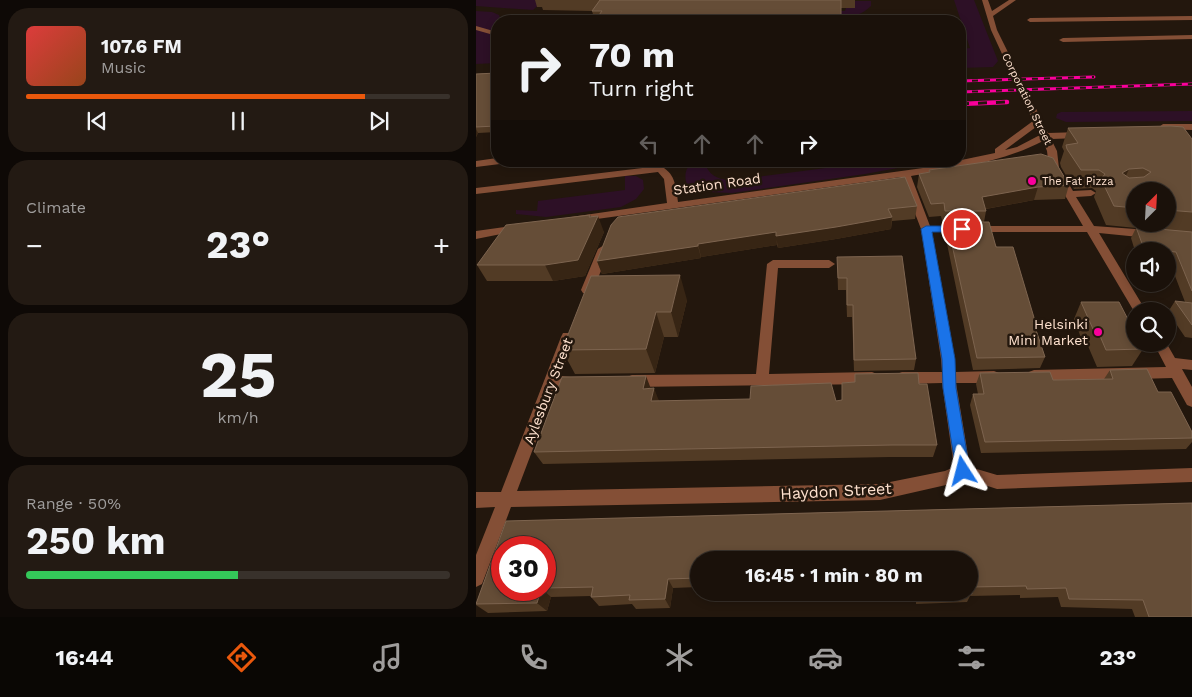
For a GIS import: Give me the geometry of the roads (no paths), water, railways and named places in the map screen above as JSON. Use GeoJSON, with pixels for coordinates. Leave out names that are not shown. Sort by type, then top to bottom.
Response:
{"type":"FeatureCollection","features":[{"type":"Feature","properties":{"kind":"street","name":"Corporation Street"},"geometry":{"type":"LineString","coordinates":[[984,0],[994,30],[1052,151],[1048,165],[1069,194],[1135,302]]}},
{"type":"Feature","properties":{"kind":"street"},"geometry":{"type":"LineString","coordinates":[[990,15],[1013,0]]}},
{"type":"Feature","properties":{"kind":"street"},"geometry":{"type":"LineString","coordinates":[[1030,20],[1192,18]]}},
{"type":"Feature","properties":{"kind":"street"},"geometry":{"type":"LineString","coordinates":[[476,28],[491,32]]}},
{"type":"Feature","properties":{"kind":"street"},"geometry":{"type":"LineString","coordinates":[[1064,40],[1192,38]]}},
{"type":"Feature","properties":{"kind":"street","name":"Station Road"},"geometry":{"type":"LineString","coordinates":[[991,157],[1038,121]]}},
{"type":"Feature","properties":{"kind":"street"},"geometry":{"type":"LineString","coordinates":[[1174,137],[1162,127],[1192,127]]}},
{"type":"Feature","properties":{"kind":"street","name":"Station Road"},"geometry":{"type":"LineString","coordinates":[[966,162],[1023,148],[1045,136],[1089,134]]}},
{"type":"Feature","properties":{"kind":"street","name":"Station Road"},"geometry":{"type":"LineString","coordinates":[[991,157],[1022,160]]}},
{"type":"Feature","properties":{"kind":"street"},"geometry":{"type":"LineString","coordinates":[[476,164],[491,162]]}},
{"type":"Feature","properties":{"kind":"street","name":"Station Road"},"geometry":{"type":"LineString","coordinates":[[560,221],[937,167]]}},
{"type":"Feature","properties":{"kind":"street"},"geometry":{"type":"LineString","coordinates":[[476,191],[659,169],[665,170],[668,175],[673,206]]}},
{"type":"Feature","properties":{"kind":"street"},"geometry":{"type":"LineString","coordinates":[[905,173],[910,190],[922,210],[926,229],[948,359],[949,388],[963,471],[982,479],[997,482],[1192,475]]}},
{"type":"Feature","properties":{"kind":"street"},"geometry":{"type":"LineString","coordinates":[[1069,194],[1091,193]]}},
{"type":"Feature","properties":{"kind":"street"},"geometry":{"type":"LineString","coordinates":[[583,298],[612,231],[631,211]]}},
{"type":"Feature","properties":{"kind":"street"},"geometry":{"type":"LineString","coordinates":[[476,235],[531,226]]}},
{"type":"Feature","properties":{"kind":"street"},"geometry":{"type":"LineString","coordinates":[[926,229],[1090,229],[1162,235]]}},
{"type":"Feature","properties":{"kind":"street"},"geometry":{"type":"LineString","coordinates":[[762,380],[773,264],[829,264]]}},
{"type":"Feature","properties":{"kind":"street","name":"Aylesbury Street"},"geometry":{"type":"LineString","coordinates":[[476,578],[573,326]]}},
{"type":"Feature","properties":{"kind":"street"},"geometry":{"type":"LineString","coordinates":[[1165,352],[1192,401]]}},
{"type":"Feature","properties":{"kind":"street"},"geometry":{"type":"LineString","coordinates":[[617,381],[949,378],[1192,365]]}},
{"type":"Feature","properties":{"kind":"street"},"geometry":{"type":"LineString","coordinates":[[552,382],[589,382]]}},
{"type":"Feature","properties":{"kind":"street","name":"Haydon Street"},"geometry":{"type":"LineString","coordinates":[[476,500],[880,492],[946,478],[963,471]]}},
{"type":"Feature","properties":{"kind":"railway"},"geometry":{"type":"LineString","coordinates":[[966,81],[1094,77]]}},
{"type":"Feature","properties":{"kind":"railway"},"geometry":{"type":"LineString","coordinates":[[966,92],[1192,84]]}},
{"type":"Feature","properties":{"kind":"railway"},"geometry":{"type":"LineString","coordinates":[[966,104],[1007,102]]}},
{"type":"Feature","properties":{"kind":"place","name":"The Fat Pizza"},"geometry":{"type":"Point","coordinates":[1032,181]}},
{"type":"Feature","properties":{"kind":"place","name":"Helsinki Mini Market"},"geometry":{"type":"Point","coordinates":[1098,332]}}]}
